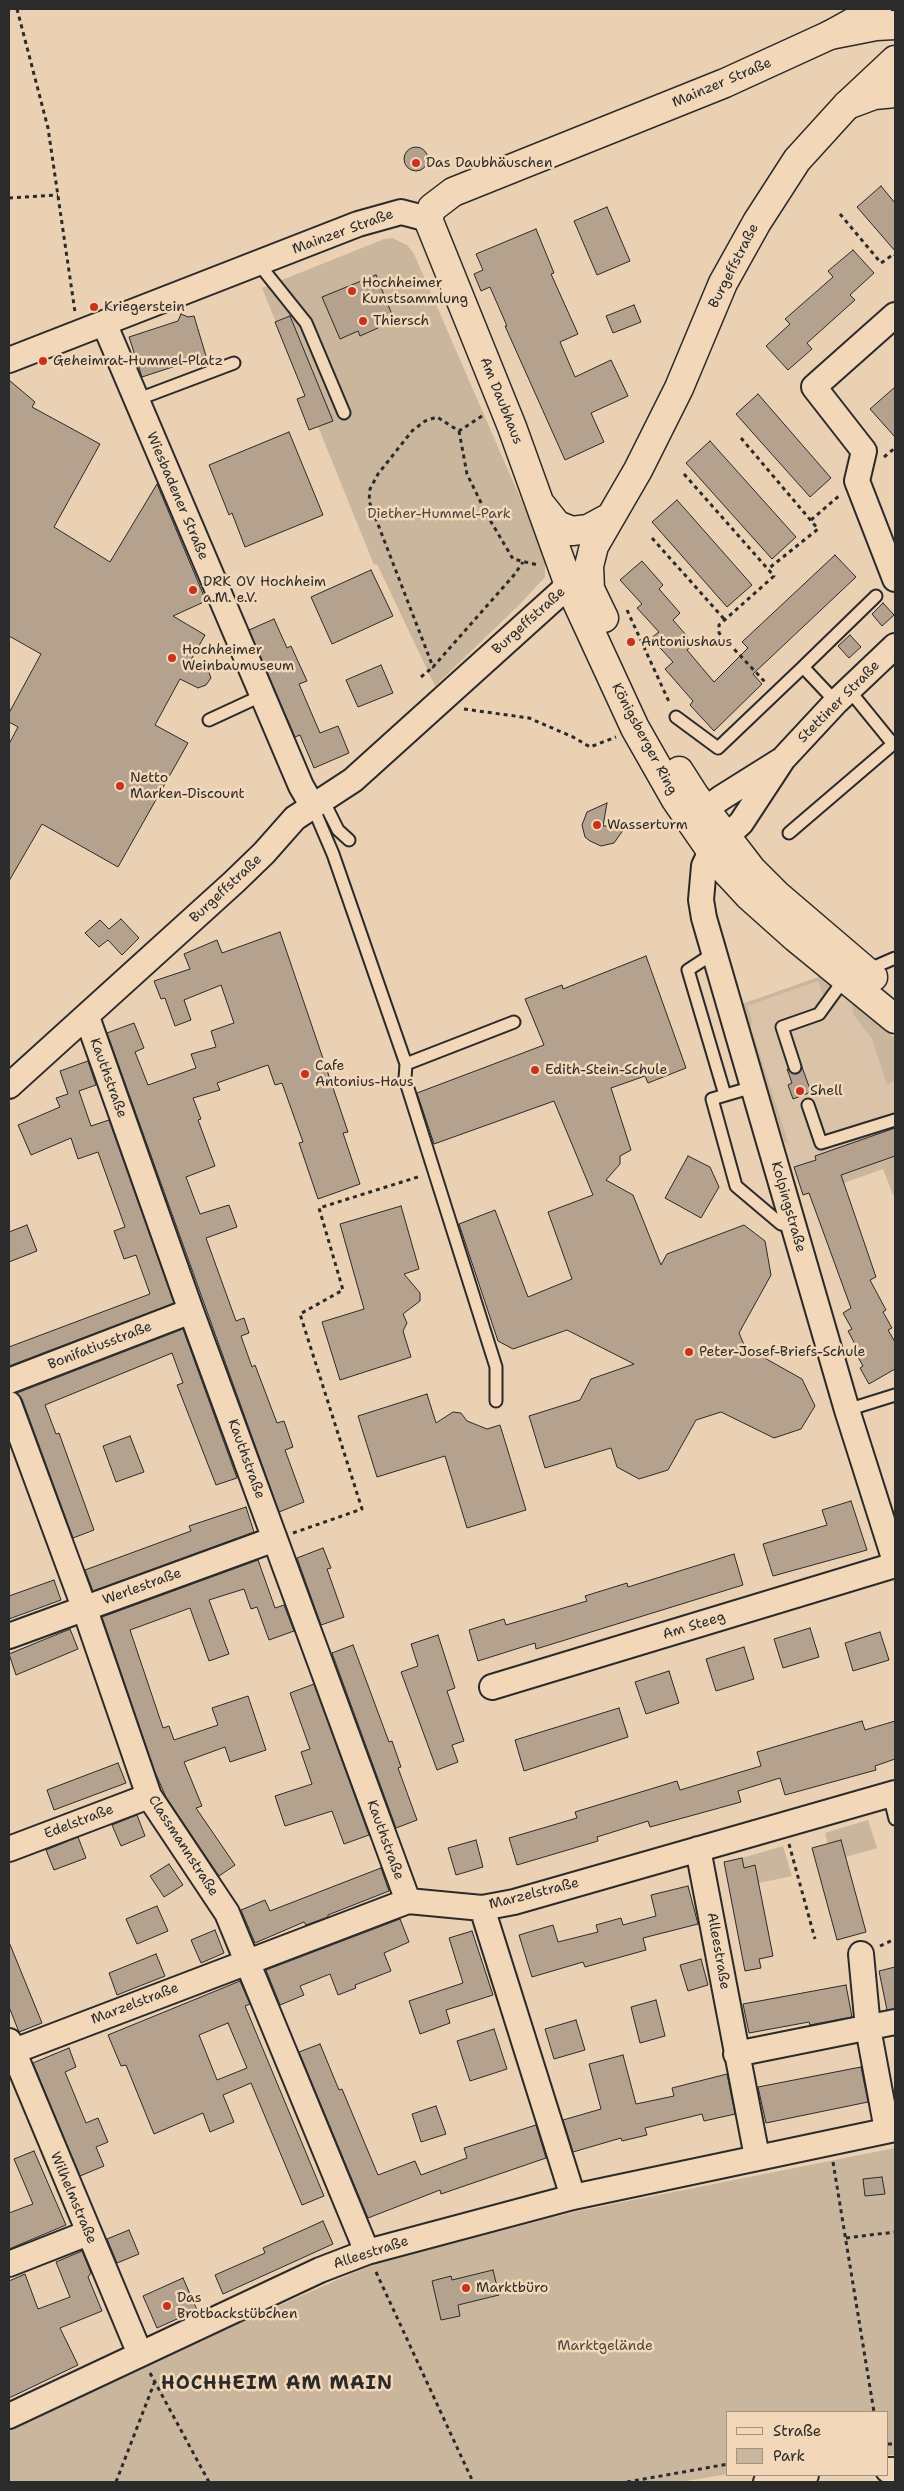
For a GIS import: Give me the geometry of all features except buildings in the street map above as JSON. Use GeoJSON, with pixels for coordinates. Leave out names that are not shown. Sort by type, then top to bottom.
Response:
{"type":"FeatureCollection","features":[{"type":"Feature","properties":{"kind":"main road"},"geometry":{"type":"LineString","coordinates":[[830,35],[878,9]]}},
{"type":"Feature","properties":{"kind":"main road"},"geometry":{"type":"LineString","coordinates":[[830,35],[876,26],[895,25]]}},
{"type":"Feature","properties":{"kind":"main road","name":"Mainzer Straße"},"geometry":{"type":"LineString","coordinates":[[428,219],[432,208],[453,192],[725,83],[830,35]]}},
{"type":"Feature","properties":{"kind":"main road","name":"Burgeffstraße"},"geometry":{"type":"LineString","coordinates":[[580,587],[589,566],[594,546],[638,470],[680,388],[723,283],[756,222],[797,160],[847,104],[895,60]]}},
{"type":"Feature","properties":{"kind":"main road"},"geometry":{"type":"LineString","coordinates":[[847,104],[874,95],[895,93]]}},
{"type":"Feature","properties":{"kind":"main road","name":"Am Daubhaus"},"geometry":{"type":"LineString","coordinates":[[428,219],[542,505],[580,587]]}},
{"type":"Feature","properties":{"kind":"main road"},"geometry":{"type":"LineString","coordinates":[[542,505],[557,525],[572,531],[588,529],[610,517]]}},
{"type":"Feature","properties":{"kind":"main road","name":"Königsberger Ring"},"geometry":{"type":"LineString","coordinates":[[580,587],[673,761],[697,815],[719,844],[749,896],[856,975],[894,1010]]}},
{"type":"Feature","properties":{"kind":"street","name":"Mainzer Straße"},"geometry":{"type":"LineString","coordinates":[[9,360],[390,214],[409,212],[428,219]]}},
{"type":"Feature","properties":{"kind":"street"},"geometry":{"type":"LineString","coordinates":[[895,315],[814,387],[864,451],[857,481],[895,579]]}},
{"type":"Feature","properties":{"kind":"street","name":"Wiesbadener Straße"},"geometry":{"type":"LineString","coordinates":[[104,323],[301,786],[317,802]]}},
{"type":"Feature","properties":{"kind":"street","name":"Burgeffstraße"},"geometry":{"type":"LineString","coordinates":[[9,1086],[264,853],[295,818],[353,780],[433,706],[580,587]]}},
{"type":"Feature","properties":{"kind":"street","name":"Stettiner Straße"},"geometry":{"type":"LineString","coordinates":[[719,844],[741,823],[783,759],[842,696],[895,646]]}},
{"type":"Feature","properties":{"kind":"street","name":"Stettiner Straße"},"geometry":{"type":"LineString","coordinates":[[697,815],[783,759]]}},
{"type":"Feature","properties":{"kind":"street","name":"Kolpingstraße"},"geometry":{"type":"LineString","coordinates":[[719,844],[704,866],[701,900],[714,953],[793,1226],[847,1410],[895,1563]]}},
{"type":"Feature","properties":{"kind":"street","name":"Kauthstraße"},"geometry":{"type":"LineString","coordinates":[[86,1017],[191,1311],[408,1901]]}},
{"type":"Feature","properties":{"kind":"street","name":"Bonifatiusstraße"},"geometry":{"type":"LineString","coordinates":[[9,1381],[191,1311]]}},
{"type":"Feature","properties":{"kind":"street","name":"Classmannstraße"},"geometry":{"type":"LineString","coordinates":[[9,1404],[84,1608],[149,1796],[227,1913],[367,2252]]}},
{"type":"Feature","properties":{"kind":"street","name":"Werlestraße"},"geometry":{"type":"LineString","coordinates":[[9,1636],[275,1539]]}},
{"type":"Feature","properties":{"kind":"street","name":"Am Steeg"},"geometry":{"type":"LineString","coordinates":[[492,1687],[895,1563]]}},
{"type":"Feature","properties":{"kind":"street","name":"Marzelstraße"},"geometry":{"type":"LineString","coordinates":[[10,2049],[408,1901],[482,1908],[514,1902],[892,1794]]}},
{"type":"Feature","properties":{"kind":"street","name":"Edelstraße"},"geometry":{"type":"LineString","coordinates":[[9,1848],[149,1796]]}},
{"type":"Feature","properties":{"kind":"street","name":"Alleestraße"},"geometry":{"type":"LineString","coordinates":[[698,1849],[756,2157]]}},
{"type":"Feature","properties":{"kind":"street"},"geometry":{"type":"LineString","coordinates":[[482,1908],[573,2197]]}},
{"type":"Feature","properties":{"kind":"street","name":"Alleestraße"},"geometry":{"type":"LineString","coordinates":[[9,2416],[320,2270],[367,2252],[573,2197],[891,2129],[868,2028],[861,1954]]}},
{"type":"Feature","properties":{"kind":"street"},"geometry":{"type":"LineString","coordinates":[[736,2054],[895,2022]]}},
{"type":"Feature","properties":{"kind":"street","name":"Wilhelmstraße"},"geometry":{"type":"LineString","coordinates":[[10,2049],[140,2354]]}},
{"type":"Feature","properties":{"kind":"street"},"geometry":{"type":"LineString","coordinates":[[9,2264],[88,2233]]}},
{"type":"Feature","properties":{"kind":"street"},"geometry":{"type":"LineString","coordinates":[[766,2482],[800,2476]]}},
{"type":"Feature","properties":{"kind":"lane"},"geometry":{"type":"LineString","coordinates":[[258,263],[306,323],[344,413]]}},
{"type":"Feature","properties":{"kind":"lane"},"geometry":{"type":"LineString","coordinates":[[136,400],[234,363]]}},
{"type":"Feature","properties":{"kind":"lane"},"geometry":{"type":"LineString","coordinates":[[676,717],[718,748],[876,596]]}},
{"type":"Feature","properties":{"kind":"lane"},"geometry":{"type":"LineString","coordinates":[[789,832],[893,744],[842,696],[802,667]]}},
{"type":"Feature","properties":{"kind":"lane"},"geometry":{"type":"LineString","coordinates":[[209,720],[263,695]]}},
{"type":"Feature","properties":{"kind":"lane"},"geometry":{"type":"LineString","coordinates":[[317,802],[338,830],[349,840]]}},
{"type":"Feature","properties":{"kind":"lane"},"geometry":{"type":"LineString","coordinates":[[317,802],[333,854],[406,1064],[405,1079],[496,1367],[496,1401]]}},
{"type":"Feature","properties":{"kind":"lane"},"geometry":{"type":"LineString","coordinates":[[714,953],[688,970],[724,1095]]}},
{"type":"Feature","properties":{"kind":"lane"},"geometry":{"type":"LineString","coordinates":[[795,1067],[782,1027],[819,1014],[840,985],[856,975],[895,958]]}},
{"type":"Feature","properties":{"kind":"lane"},"geometry":{"type":"LineString","coordinates":[[406,1064],[514,1022]]}},
{"type":"Feature","properties":{"kind":"lane"},"geometry":{"type":"LineString","coordinates":[[753,1087],[712,1099],[736,1186],[781,1224],[793,1226]]}},
{"type":"Feature","properties":{"kind":"lane"},"geometry":{"type":"LineString","coordinates":[[808,1104],[821,1143],[895,1120]]}},
{"type":"Feature","properties":{"kind":"lane"},"geometry":{"type":"LineString","coordinates":[[847,1410],[895,1395]]}},
{"type":"Feature","properties":{"kind":"lane"},"geometry":{"type":"LineString","coordinates":[[892,1794],[895,1819]]}},
{"type":"Feature","properties":{"kind":"path"},"geometry":{"type":"LineString","coordinates":[[16,9],[48,128],[76,317],[81,332]]}},
{"type":"Feature","properties":{"kind":"path"},"geometry":{"type":"LineString","coordinates":[[9,198],[58,195]]}},
{"type":"Feature","properties":{"kind":"path"},"geometry":{"type":"LineString","coordinates":[[840,214],[881,264],[894,254],[895,256]]}},
{"type":"Feature","properties":{"kind":"path"},"geometry":{"type":"LineString","coordinates":[[459,431],[487,413]]}},
{"type":"Feature","properties":{"kind":"path"},"geometry":{"type":"LineString","coordinates":[[433,667],[369,500],[370,488],[378,474],[412,431],[425,421],[437,417],[459,431],[467,474],[513,559],[537,567]]}},
{"type":"Feature","properties":{"kind":"path"},"geometry":{"type":"LineString","coordinates":[[741,438],[818,529],[768,569]]}},
{"type":"Feature","properties":{"kind":"path"},"geometry":{"type":"LineString","coordinates":[[684,474],[774,576],[719,625],[719,633],[776,693]]}},
{"type":"Feature","properties":{"kind":"path"},"geometry":{"type":"LineString","coordinates":[[811,520],[857,481]]}},
{"type":"Feature","properties":{"kind":"path"},"geometry":{"type":"LineString","coordinates":[[652,538],[725,620]]}},
{"type":"Feature","properties":{"kind":"path"},"geometry":{"type":"LineString","coordinates":[[421,677],[433,667],[514,575],[523,562]]}},
{"type":"Feature","properties":{"kind":"path"},"geometry":{"type":"LineString","coordinates":[[624,603],[676,717]]}},
{"type":"Feature","properties":{"kind":"path"},"geometry":{"type":"LineString","coordinates":[[433,706],[529,718],[573,737],[590,747],[606,742]]}},
{"type":"Feature","properties":{"kind":"path"},"geometry":{"type":"LineString","coordinates":[[275,1539],[362,1509],[300,1314],[343,1290],[318,1208],[434,1172]]}},
{"type":"Feature","properties":{"kind":"path"},"geometry":{"type":"LineString","coordinates":[[784,1824],[815,1939]]}},
{"type":"Feature","properties":{"kind":"path"},"geometry":{"type":"LineString","coordinates":[[830,2142],[874,2411]]}},
{"type":"Feature","properties":{"kind":"path"},"geometry":{"type":"LineString","coordinates":[[846,2238],[895,2232]]}},
{"type":"Feature","properties":{"kind":"path"},"geometry":{"type":"LineString","coordinates":[[367,2252],[473,2482]]}},
{"type":"Feature","properties":{"kind":"path"},"geometry":{"type":"LineString","coordinates":[[140,2354],[209,2482]]}},
{"type":"Feature","properties":{"kind":"path"},"geometry":{"type":"LineString","coordinates":[[116,2482],[155,2381]]}},
{"type":"Feature","properties":{"kind":"path"},"geometry":{"type":"LineString","coordinates":[[626,2482],[726,2464]]}},
{"type":"Feature","properties":{"kind":"shaded area"},"geometry":{"type":"Polygon","coordinates":[[[819,977],[895,1038],[895,1164],[813,1194],[803,1164],[792,1167],[742,1004],[819,977]]]}},
{"type":"Feature","properties":{"kind":"green space","name":"Diether-Hummel-Park"},"geometry":{"type":"Polygon","coordinates":[[[392,238],[407,245],[414,254],[542,548],[545,562],[545,577],[519,605],[435,686],[377,564],[374,565],[262,288],[384,239],[392,238]]]}},
{"type":"Feature","properties":{"kind":"green space"},"geometry":{"type":"Polygon","coordinates":[[[819,977],[831,986],[823,995],[818,981],[747,1006],[752,1020],[751,1027],[788,1142],[785,1143],[742,1004],[819,977]]]}},
{"type":"Feature","properties":{"kind":"green space"},"geometry":{"type":"Polygon","coordinates":[[[852,1003],[895,1038],[895,1081],[887,1084],[872,1039],[853,1014],[852,1003]]]}},
{"type":"Feature","properties":{"kind":"green space"},"geometry":{"type":"Polygon","coordinates":[[[895,1156],[895,1194],[893,1195],[883,1169],[813,1194],[811,1186],[895,1156]]]}},
{"type":"Feature","properties":{"kind":"green space"},"geometry":{"type":"Polygon","coordinates":[[[868,1820],[877,1848],[846,1857],[841,1840],[828,1844],[825,1833],[868,1820]]]}},
{"type":"Feature","properties":{"kind":"green space"},"geometry":{"type":"Polygon","coordinates":[[[783,1846],[792,1876],[759,1883],[755,1866],[744,1868],[742,1858],[783,1846]]]}},
{"type":"Feature","properties":{"kind":"green space","name":"Marktgelände"},"geometry":{"type":"Polygon","coordinates":[[[895,2148],[895,2455],[889,2455],[889,2411],[726,2411],[726,2474],[680,2482],[9,2482],[9,2430],[146,2364],[376,2263],[578,2211],[895,2148]]]}},
{"type":"Feature","properties":{"kind":"place","name":"Das Daubhäuschen"},"geometry":{"type":"Point","coordinates":[416,163]}},
{"type":"Feature","properties":{"kind":"place","name":"Hochheimer Kunstsammlung"},"geometry":{"type":"Point","coordinates":[352,291]}},
{"type":"Feature","properties":{"kind":"place","name":"Kriegerstein"},"geometry":{"type":"Point","coordinates":[94,307]}},
{"type":"Feature","properties":{"kind":"place","name":"Thiersch"},"geometry":{"type":"Point","coordinates":[363,321]}},
{"type":"Feature","properties":{"kind":"place","name":"Geheimrat-Hummel-Platz"},"geometry":{"type":"Point","coordinates":[43,361]}},
{"type":"Feature","properties":{"kind":"place","name":"DRK OV Hochheim a.M. e.V."},"geometry":{"type":"Point","coordinates":[193,590]}},
{"type":"Feature","properties":{"kind":"place","name":"Antoniushaus"},"geometry":{"type":"Point","coordinates":[631,642]}},
{"type":"Feature","properties":{"kind":"place","name":"Hochheimer Weinbaumuseum"},"geometry":{"type":"Point","coordinates":[172,658]}},
{"type":"Feature","properties":{"kind":"place","name":"Netto Marken-Discount"},"geometry":{"type":"Point","coordinates":[120,786]}},
{"type":"Feature","properties":{"kind":"place","name":"Wasserturm"},"geometry":{"type":"Point","coordinates":[597,825]}},
{"type":"Feature","properties":{"kind":"place","name":"Edith-Stein-Schule"},"geometry":{"type":"Point","coordinates":[535,1070]}},
{"type":"Feature","properties":{"kind":"place","name":"Cafe Antonius-Haus"},"geometry":{"type":"Point","coordinates":[305,1074]}},
{"type":"Feature","properties":{"kind":"place","name":"Shell"},"geometry":{"type":"Point","coordinates":[800,1091]}},
{"type":"Feature","properties":{"kind":"place","name":"Peter-Josef-Briefs-Schule"},"geometry":{"type":"Point","coordinates":[689,1352]}},
{"type":"Feature","properties":{"kind":"place","name":"Marktbüro"},"geometry":{"type":"Point","coordinates":[466,2288]}},
{"type":"Feature","properties":{"kind":"place","name":"Das Brotbackstübchen"},"geometry":{"type":"Point","coordinates":[167,2306]}},
{"type":"Feature","properties":{"kind":"district","name":"HOCHHEIM AM MAIN"},"geometry":{"type":"Point","coordinates":[277,2384]}}]}
